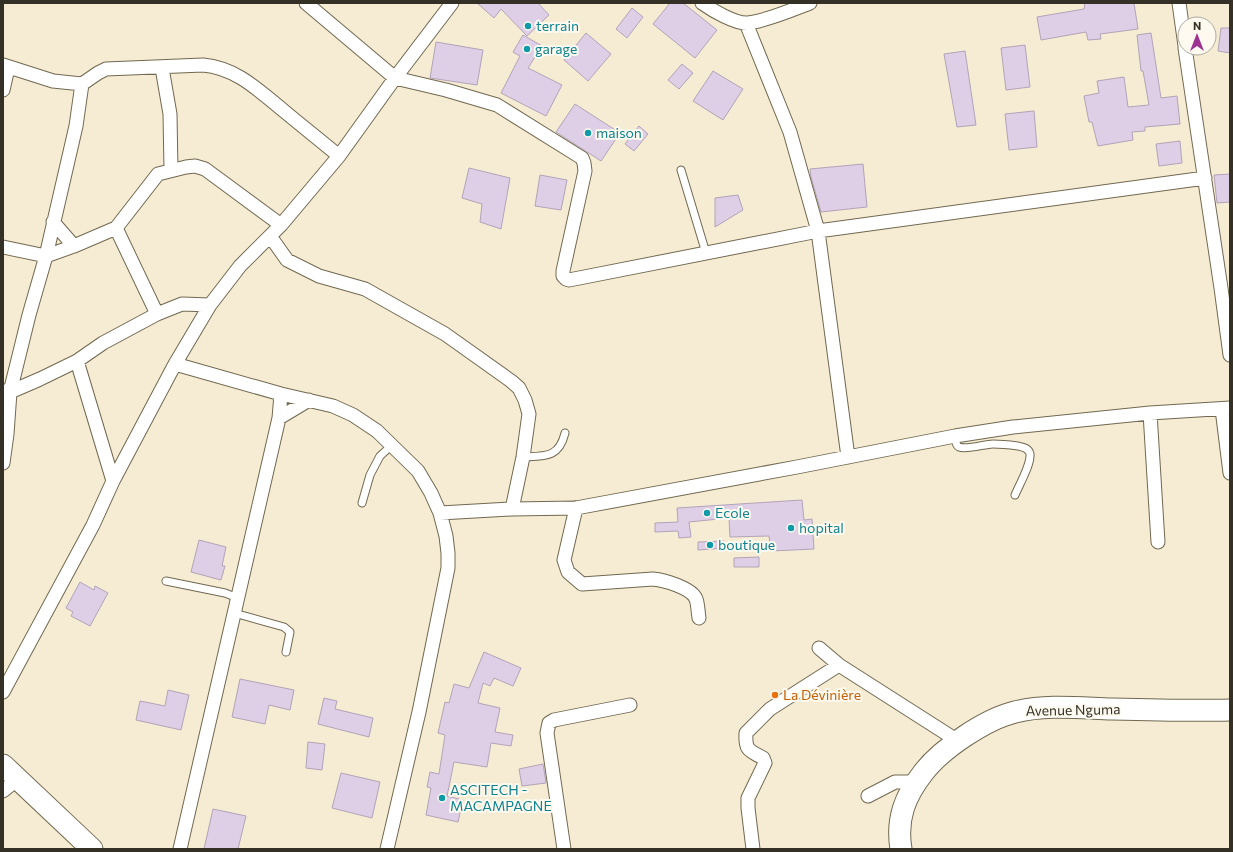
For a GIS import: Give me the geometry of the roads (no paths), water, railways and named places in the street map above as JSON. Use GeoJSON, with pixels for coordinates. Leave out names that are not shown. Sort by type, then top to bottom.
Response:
{"type":"FeatureCollection","features":[{"type":"Feature","properties":{"kind":"main road","name":"Avenue Nguma"},"geometry":{"type":"LineString","coordinates":[[901,849],[900,829],[902,811],[908,795],[930,763],[958,741],[986,724],[1014,712],[1038,708],[1180,711],[1230,710]]}},
{"type":"Feature","properties":{"kind":"main road"},"geometry":{"type":"LineString","coordinates":[[7,776],[92,849]]}},
{"type":"Feature","properties":{"kind":"street"},"geometry":{"type":"LineString","coordinates":[[306,3],[395,78],[446,90],[497,105],[582,158],[584,163],[584,171],[563,270],[563,276],[566,279],[573,279],[818,231],[1205,178]]}},
{"type":"Feature","properties":{"kind":"street"},"geometry":{"type":"LineString","coordinates":[[3,692],[93,525],[113,481],[175,364],[210,305],[240,266],[281,225],[339,156],[395,78],[452,3]]}},
{"type":"Feature","properties":{"kind":"street"},"geometry":{"type":"LineString","coordinates":[[702,3],[728,18],[746,23],[775,16],[810,3]]}},
{"type":"Feature","properties":{"kind":"street"},"geometry":{"type":"LineString","coordinates":[[1179,3],[1181,16]]}},
{"type":"Feature","properties":{"kind":"street"},"geometry":{"type":"LineString","coordinates":[[746,23],[790,132],[818,231],[848,457]]}},
{"type":"Feature","properties":{"kind":"street"},"geometry":{"type":"LineString","coordinates":[[1186,56],[1230,355]]}},
{"type":"Feature","properties":{"kind":"street"},"geometry":{"type":"LineString","coordinates":[[3,90],[6,67],[53,81],[82,84],[106,69],[162,68],[203,65],[213,66],[226,69],[249,82],[339,156]]}},
{"type":"Feature","properties":{"kind":"street"},"geometry":{"type":"LineString","coordinates":[[162,68],[170,114],[171,170]]}},
{"type":"Feature","properties":{"kind":"street"},"geometry":{"type":"LineString","coordinates":[[3,463],[7,434],[6,392],[46,256],[76,126],[82,84]]}},
{"type":"Feature","properties":{"kind":"street"},"geometry":{"type":"LineString","coordinates":[[3,247],[46,256],[74,246],[116,228],[158,174],[195,166],[205,169],[281,225]]}},
{"type":"Feature","properties":{"kind":"street"},"geometry":{"type":"LineString","coordinates":[[53,222],[74,246]]}},
{"type":"Feature","properties":{"kind":"street"},"geometry":{"type":"LineString","coordinates":[[116,228],[157,314]]}},
{"type":"Feature","properties":{"kind":"street"},"geometry":{"type":"LineString","coordinates":[[270,236],[288,260],[319,276],[365,289],[445,334],[511,380],[519,388],[525,400],[529,414],[523,457],[512,509]]}},
{"type":"Feature","properties":{"kind":"street"},"geometry":{"type":"LineString","coordinates":[[6,392],[40,379],[77,361],[103,343],[157,314],[182,304],[210,305]]}},
{"type":"Feature","properties":{"kind":"street"},"geometry":{"type":"LineString","coordinates":[[77,361],[113,481]]}},
{"type":"Feature","properties":{"kind":"street"},"geometry":{"type":"LineString","coordinates":[[175,364],[281,394],[333,406],[353,415],[377,431],[418,472],[431,493],[440,513],[448,554],[448,568],[418,712],[387,849]]}},
{"type":"Feature","properties":{"kind":"street"},"geometry":{"type":"LineString","coordinates":[[180,849],[279,418],[281,394]]}},
{"type":"Feature","properties":{"kind":"street"},"geometry":{"type":"LineString","coordinates":[[279,418],[309,400]]}},
{"type":"Feature","properties":{"kind":"street"},"geometry":{"type":"LineString","coordinates":[[440,513],[512,509],[576,508],[955,436],[1013,427],[1150,413],[1226,408],[1230,473]]}},
{"type":"Feature","properties":{"kind":"street"},"geometry":{"type":"LineString","coordinates":[[1150,413],[1158,542]]}},
{"type":"Feature","properties":{"kind":"street"},"geometry":{"type":"LineString","coordinates":[[576,508],[564,560],[568,572],[582,584],[653,579],[663,580],[693,594],[696,598],[699,618]]}},
{"type":"Feature","properties":{"kind":"street"},"geometry":{"type":"LineString","coordinates":[[819,648],[839,665],[958,741]]}},
{"type":"Feature","properties":{"kind":"street"},"geometry":{"type":"LineString","coordinates":[[753,849],[748,798],[765,763],[763,758],[749,750],[745,744],[746,734],[770,709],[839,665]]}},
{"type":"Feature","properties":{"kind":"street"},"geometry":{"type":"LineString","coordinates":[[564,849],[547,734],[549,723],[554,720],[630,705]]}},
{"type":"Feature","properties":{"kind":"street"},"geometry":{"type":"LineString","coordinates":[[868,796],[895,782],[916,782]]}},
{"type":"Feature","properties":{"kind":"lane"},"geometry":{"type":"LineString","coordinates":[[681,170],[706,253]]}},
{"type":"Feature","properties":{"kind":"lane"},"geometry":{"type":"LineString","coordinates":[[523,457],[544,457],[553,452],[563,444],[565,433]]}},
{"type":"Feature","properties":{"kind":"lane"},"geometry":{"type":"LineString","coordinates":[[955,436],[956,444],[959,447],[964,448],[992,444],[1007,444],[1023,447],[1028,450],[1030,454],[1029,463],[1015,495]]}},
{"type":"Feature","properties":{"kind":"lane"},"geometry":{"type":"LineString","coordinates":[[362,503],[370,475],[380,456],[391,446]]}},
{"type":"Feature","properties":{"kind":"lane"},"geometry":{"type":"LineString","coordinates":[[166,580],[225,593],[238,598]]}},
{"type":"Feature","properties":{"kind":"lane"},"geometry":{"type":"LineString","coordinates":[[234,613],[284,627],[290,632],[286,652]]}},
{"type":"Feature","properties":{"kind":"place","name":"terrain"},"geometry":{"type":"Point","coordinates":[528,26]}},
{"type":"Feature","properties":{"kind":"place","name":"garage"},"geometry":{"type":"Point","coordinates":[527,49]}},
{"type":"Feature","properties":{"kind":"place","name":"maison"},"geometry":{"type":"Point","coordinates":[588,133]}},
{"type":"Feature","properties":{"kind":"place","name":"Ecole"},"geometry":{"type":"Point","coordinates":[707,513]}},
{"type":"Feature","properties":{"kind":"place","name":"hopital"},"geometry":{"type":"Point","coordinates":[791,528]}},
{"type":"Feature","properties":{"kind":"place","name":"boutique"},"geometry":{"type":"Point","coordinates":[710,545]}},
{"type":"Feature","properties":{"kind":"place","name":"La Dévinière"},"geometry":{"type":"Point","coordinates":[775,695]}},
{"type":"Feature","properties":{"kind":"place","name":"ASCITECH - MACAMPAGNE"},"geometry":{"type":"Point","coordinates":[442,798]}}]}
